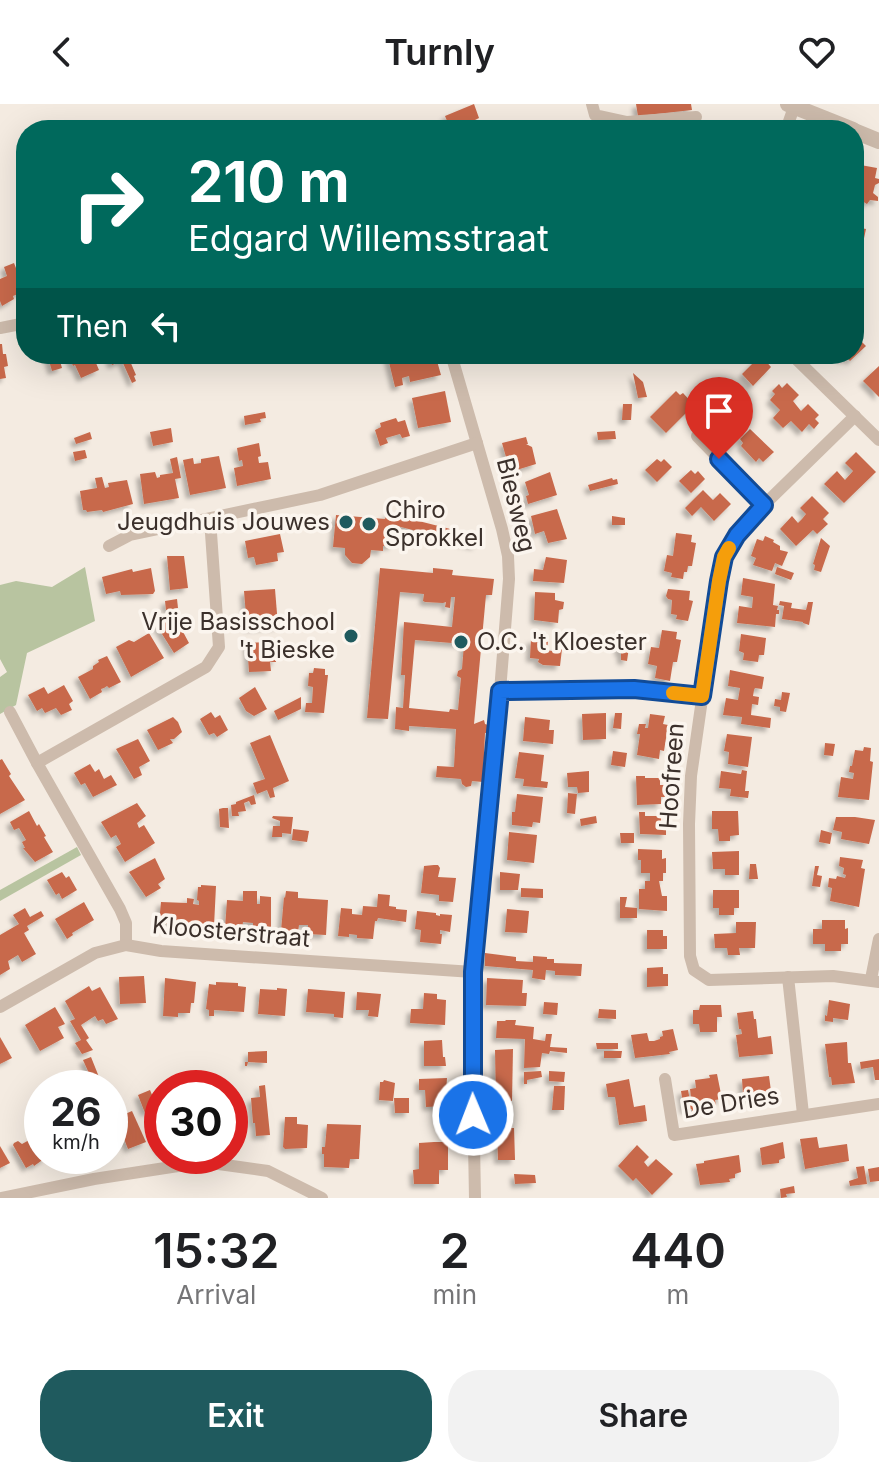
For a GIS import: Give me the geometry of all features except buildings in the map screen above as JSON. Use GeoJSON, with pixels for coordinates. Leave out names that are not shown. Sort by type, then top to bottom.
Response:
{"type":"FeatureCollection","features":[{"type":"Feature","properties":{"kind":"street"},"geometry":{"type":"LineString","coordinates":[[592,104],[595,115],[618,120]]}},
{"type":"Feature","properties":{"kind":"street"},"geometry":{"type":"LineString","coordinates":[[791,105],[828,120]]}},
{"type":"Feature","properties":{"kind":"street"},"geometry":{"type":"LineString","coordinates":[[655,120],[696,117]]}},
{"type":"Feature","properties":{"kind":"street","name":"Biesweg"},"geometry":{"type":"LineString","coordinates":[[454,364],[508,556],[509,579],[473,972],[475,1198]]}},
{"type":"Feature","properties":{"kind":"street"},"geometry":{"type":"LineString","coordinates":[[801,364],[879,440]]}},
{"type":"Feature","properties":{"kind":"street","name":"Hoofreen"},"geometry":{"type":"LineString","coordinates":[[788,977],[709,980],[694,970],[690,956],[691,776],[724,557],[737,535],[764,505],[855,416]]}},
{"type":"Feature","properties":{"kind":"street"},"geometry":{"type":"LineString","coordinates":[[697,436],[764,505]]}},
{"type":"Feature","properties":{"kind":"street"},"geometry":{"type":"LineString","coordinates":[[109,546],[130,535],[320,495],[477,443]]}},
{"type":"Feature","properties":{"kind":"street"},"geometry":{"type":"LineString","coordinates":[[37,763],[206,667],[219,647],[210,519]]}},
{"type":"Feature","properties":{"kind":"street"},"geometry":{"type":"LineString","coordinates":[[500,691],[634,689],[702,696]]}},
{"type":"Feature","properties":{"kind":"street"},"geometry":{"type":"LineString","coordinates":[[10,712],[120,909],[126,923],[126,945]]}},
{"type":"Feature","properties":{"kind":"street"},"geometry":{"type":"LineString","coordinates":[[788,977],[833,976],[875,980],[879,939]]}},
{"type":"Feature","properties":{"kind":"street","name":"Kloosterstraat"},"geometry":{"type":"LineString","coordinates":[[0,1007],[95,953],[126,945],[161,951],[473,972]]}},
{"type":"Feature","properties":{"kind":"street","name":"De Dries"},"geometry":{"type":"LineString","coordinates":[[788,977],[803,1114]]}},
{"type":"Feature","properties":{"kind":"street","name":"De Dries"},"geometry":{"type":"LineString","coordinates":[[665,1079],[674,1135],[879,1104]]}},
{"type":"Feature","properties":{"kind":"street"},"geometry":{"type":"LineString","coordinates":[[2,1198],[94,1179],[204,1162],[268,1171],[322,1198]]}},
{"type":"Feature","properties":{"kind":"green space"},"geometry":{"type":"Polygon","coordinates":[[[85,567],[95,621],[27,653],[16,705],[0,714],[0,677],[7,672],[0,659],[0,585],[16,581],[52,587],[85,567]]]}},
{"type":"Feature","properties":{"kind":"green space"},"geometry":{"type":"Polygon","coordinates":[[[77,847],[81,855],[0,901],[0,890],[77,847]]]}},
{"type":"Feature","properties":{"kind":"slow traffic"},"geometry":{"type":"LineString","coordinates":[[673,693],[702,696],[719,581],[729,548]]}},
{"type":"Feature","properties":{"kind":"place","name":"Jeugdhuis Jouwes"},"geometry":{"type":"Point","coordinates":[346,522]}},
{"type":"Feature","properties":{"kind":"place","name":"Chiro Sprokkel"},"geometry":{"type":"Point","coordinates":[369,524]}},
{"type":"Feature","properties":{"kind":"place","name":"Vrije Basisschool 't Bieske"},"geometry":{"type":"Point","coordinates":[351,636]}},
{"type":"Feature","properties":{"kind":"place","name":"O.C. 't Kloester"},"geometry":{"type":"Point","coordinates":[461,642]}},
{"type":"Feature","properties":{"kind":"route"},"geometry":{"type":"LineString","coordinates":[[473,1115],[473,972],[500,691],[634,689],[702,696],[724,557],[737,535],[764,505],[719,459]]}}]}
